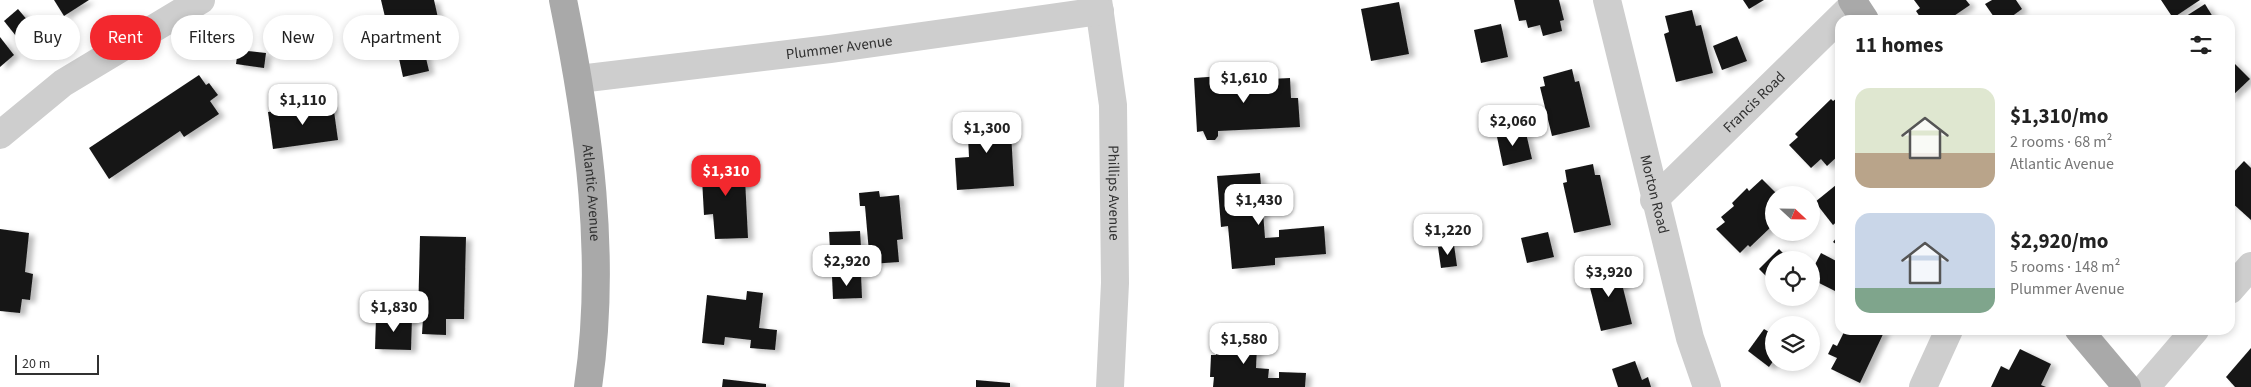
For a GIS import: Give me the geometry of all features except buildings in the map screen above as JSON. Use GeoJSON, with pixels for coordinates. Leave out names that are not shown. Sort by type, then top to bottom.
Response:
{"type":"FeatureCollection","features":[{"type":"Feature","properties":{"kind":"main road","name":"Atlantic Avenue"},"geometry":{"type":"LineString","coordinates":[[563,0],[579,79],[592,175],[594,237],[593,334],[588,387]]}},
{"type":"Feature","properties":{"kind":"main road"},"geometry":{"type":"LineString","coordinates":[[2083,335],[2127,387]]}},
{"type":"Feature","properties":{"kind":"street"},"geometry":{"type":"LineString","coordinates":[[0,135],[63,83],[201,0]]}},
{"type":"Feature","properties":{"kind":"street","name":"Morton Road"},"geometry":{"type":"LineString","coordinates":[[1607,0],[1654,200],[1690,338],[1707,387]]}},
{"type":"Feature","properties":{"kind":"street","name":"Plummer Avenue"},"geometry":{"type":"LineString","coordinates":[[579,79],[830,50],[1099,6]]}},
{"type":"Feature","properties":{"kind":"street","name":"Phillips Avenue"},"geometry":{"type":"LineString","coordinates":[[1099,6],[1113,104],[1116,283],[1110,387]]}},
{"type":"Feature","properties":{"kind":"street","name":"Francis Road"},"geometry":{"type":"LineString","coordinates":[[1654,200],[1835,29]]}},
{"type":"Feature","properties":{"kind":"street"},"geometry":{"type":"LineString","coordinates":[[2235,284],[2251,266]]}},
{"type":"Feature","properties":{"kind":"street"},"geometry":{"type":"LineString","coordinates":[[1923,387],[1947,335]]}},
{"type":"Feature","properties":{"kind":"street"},"geometry":{"type":"LineString","coordinates":[[2146,387],[2191,335]]}}]}
